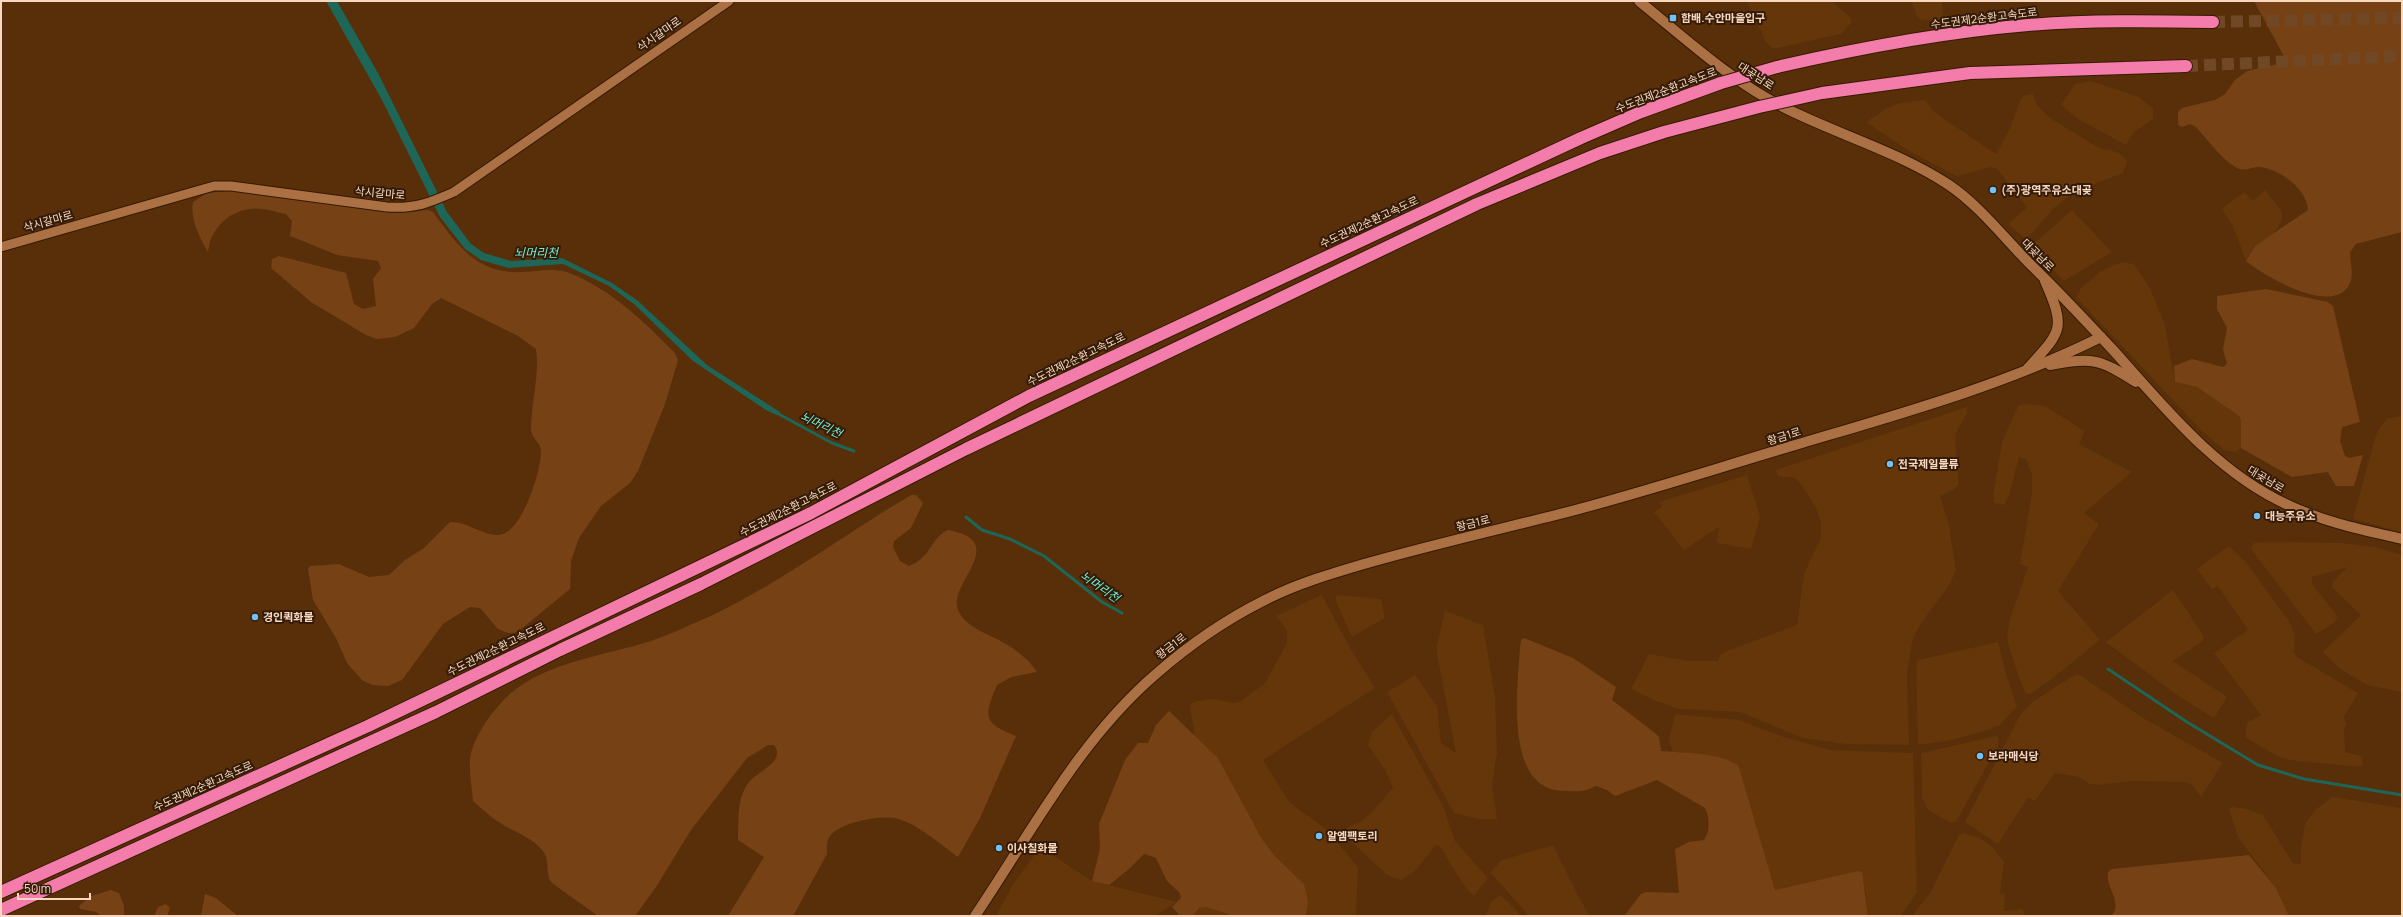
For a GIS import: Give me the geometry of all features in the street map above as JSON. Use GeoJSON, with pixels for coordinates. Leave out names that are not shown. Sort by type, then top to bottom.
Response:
{"type":"FeatureCollection","features":[{"type":"Feature","properties":{"kind":"highway","name":"수도권제2순환고속도로"},"geometry":{"type":"LineString","coordinates":[[1,892],[368,726],[811,513],[1029,396],[1581,138],[1641,112],[1721,83],[1777,67],[1892,44],[2028,25],[2109,21],[2213,22]]}},
{"type":"Feature","properties":{"kind":"highway"},"geometry":{"type":"LineString","coordinates":[[1,910],[436,712],[560,650],[701,584],[966,449],[1477,204],[1600,153],[1678,128],[1758,107],[1822,93],[1970,73],[2186,66]]}},
{"type":"Feature","properties":{"kind":"street","name":"삭시갈마로"},"geometry":{"type":"LineString","coordinates":[[1,247],[214,186],[231,186],[398,208],[419,207],[450,194],[728,1]]}},
{"type":"Feature","properties":{"kind":"street","name":"대곶남로"},"geometry":{"type":"LineString","coordinates":[[1639,1],[1715,63],[1755,92],[1785,108],[1887,152],[1950,186],[1970,202],[2044,277],[2101,337],[2146,388],[2210,452],[2243,480],[2287,505],[2318,517],[2402,539]]}},
{"type":"Feature","properties":{"kind":"street"},"geometry":{"type":"LineString","coordinates":[[2025,371],[2053,340],[2057,332],[2056,306],[2044,277]]}},
{"type":"Feature","properties":{"kind":"street","name":"황금1로"},"geometry":{"type":"LineString","coordinates":[[974,916],[1087,747],[1118,710],[1154,676],[1188,648],[1223,623],[1268,598],[1335,572],[1621,497],[1874,421],[2025,371],[2101,337]]}},
{"type":"Feature","properties":{"kind":"street"},"geometry":{"type":"LineString","coordinates":[[2025,371],[2064,363],[2094,360],[2104,363],[2146,388]]}},
{"type":"Feature","properties":{"kind":"shaded area"},"geometry":{"type":"Polygon","coordinates":[[[1747,1],[1832,1],[1850,17],[1852,22],[1841,34],[1773,49],[1766,42],[1747,1]]]}},
{"type":"Feature","properties":{"kind":"shaded area"},"geometry":{"type":"Polygon","coordinates":[[[1911,1],[1942,1],[1943,15],[1940,19],[1923,20],[1918,18],[1911,1]]]}},
{"type":"Feature","properties":{"kind":"shaded area"},"geometry":{"type":"Polygon","coordinates":[[[2254,1],[2402,1],[2402,232],[2356,244],[2350,252],[2352,272],[2351,280],[2342,293],[2330,296],[2315,295],[2299,291],[2268,276],[2246,261],[2255,246],[2308,210],[2303,195],[2290,181],[2275,171],[2258,167],[2243,170],[2237,168],[2220,154],[2196,127],[2190,124],[2182,127],[2178,125],[2178,112],[2182,108],[2215,100],[2225,94],[2235,80],[2247,71],[2287,62],[2254,1]]]}},
{"type":"Feature","properties":{"kind":"shaded area"},"geometry":{"type":"Polygon","coordinates":[[[2091,81],[2139,97],[2153,109],[2153,119],[2134,132],[2126,145],[2078,119],[2061,105],[2075,84],[2091,81]]]}},
{"type":"Feature","properties":{"kind":"shaded area"},"geometry":{"type":"Polygon","coordinates":[[[2033,94],[2037,105],[2050,118],[2101,149],[2111,150],[2123,156],[2127,162],[2123,173],[2084,188],[2068,197],[2054,208],[2026,240],[2009,224],[2027,207],[1997,169],[1992,167],[1957,176],[1909,151],[1866,122],[1887,108],[1899,103],[1925,100],[1934,112],[1996,154],[2010,128],[2021,99],[2025,95],[2033,94]]]}},
{"type":"Feature","properties":{"kind":"shaded area"},"geometry":{"type":"Polygon","coordinates":[[[2265,190],[2281,210],[2282,218],[2279,226],[2273,234],[2255,246],[2246,261],[2233,226],[2222,209],[2244,192],[2253,201],[2265,190]]]}},
{"type":"Feature","properties":{"kind":"shaded area"},"geometry":{"type":"Polygon","coordinates":[[[230,191],[396,213],[428,210],[433,212],[460,247],[481,263],[493,269],[508,272],[554,270],[572,274],[601,289],[614,298],[640,319],[675,353],[678,360],[665,404],[638,471],[630,483],[601,506],[579,538],[571,561],[570,589],[520,630],[514,633],[508,633],[498,629],[480,608],[470,607],[443,624],[402,680],[388,686],[372,685],[362,680],[347,663],[336,638],[313,600],[308,569],[310,566],[339,564],[369,577],[389,575],[405,560],[424,548],[450,522],[457,522],[490,534],[497,535],[503,534],[510,529],[518,521],[530,497],[535,483],[540,459],[540,447],[531,432],[537,368],[536,349],[518,336],[441,298],[432,304],[414,328],[395,337],[377,339],[366,335],[311,302],[271,268],[272,259],[279,256],[346,273],[354,304],[363,309],[376,306],[373,279],[381,268],[378,261],[337,255],[290,236],[292,221],[286,214],[259,209],[242,211],[227,218],[221,223],[212,236],[208,252],[201,240],[194,221],[192,208],[193,202],[207,193],[230,191]]]}},
{"type":"Feature","properties":{"kind":"shaded area"},"geometry":{"type":"Polygon","coordinates":[[[2072,210],[2112,252],[2064,281],[2031,246],[2072,210]]]}},
{"type":"Feature","properties":{"kind":"shaded area"},"geometry":{"type":"Polygon","coordinates":[[[2122,262],[2134,264],[2150,288],[2165,325],[2175,382],[2197,387],[2239,416],[2241,420],[2241,448],[2236,452],[2224,450],[2199,428],[2076,297],[2081,288],[2101,271],[2122,262]]]}},
{"type":"Feature","properties":{"kind":"shaded area"},"geometry":{"type":"Polygon","coordinates":[[[2266,289],[2328,302],[2333,306],[2360,422],[2342,427],[2340,441],[2345,456],[2349,458],[2363,455],[2354,486],[2336,486],[2328,472],[2292,477],[2241,448],[2241,420],[2239,416],[2197,387],[2175,382],[2174,366],[2192,359],[2223,367],[2227,364],[2223,349],[2227,328],[2217,309],[2217,296],[2266,289]]]}},
{"type":"Feature","properties":{"kind":"shaded area"},"geometry":{"type":"Polygon","coordinates":[[[2026,404],[2045,406],[2085,431],[2079,444],[2132,472],[2084,513],[2099,524],[2058,591],[2100,640],[2049,681],[2030,694],[2026,694],[2020,681],[2007,640],[2009,622],[2028,567],[2020,564],[2032,493],[2032,475],[2026,459],[2019,457],[2009,496],[2004,505],[1994,503],[1993,496],[2002,442],[2018,406],[2026,404]]]}},
{"type":"Feature","properties":{"kind":"shaded area"},"geometry":{"type":"Polygon","coordinates":[[[1967,407],[1967,413],[1955,435],[1959,484],[1954,489],[1940,496],[1949,524],[1956,571],[1949,585],[1920,625],[1913,638],[1907,672],[1909,745],[1845,744],[1803,738],[1740,712],[1679,709],[1656,701],[1631,689],[1649,654],[1688,661],[1718,661],[1720,655],[1727,651],[1797,625],[1804,574],[1821,537],[1821,522],[1816,508],[1803,487],[1795,478],[1778,476],[1776,470],[1967,407]]]}},
{"type":"Feature","properties":{"kind":"shaded area"},"geometry":{"type":"Polygon","coordinates":[[[2402,416],[2402,532],[2353,519],[2375,438],[2380,427],[2388,418],[2402,416]]]}},
{"type":"Feature","properties":{"kind":"shaded area"},"geometry":{"type":"Polygon","coordinates":[[[1747,475],[1760,517],[1751,549],[1717,543],[1719,527],[1684,550],[1654,512],[1662,507],[1659,502],[1747,475]]]}},
{"type":"Feature","properties":{"kind":"shaded area"},"geometry":{"type":"Polygon","coordinates":[[[911,495],[916,495],[923,503],[911,528],[894,541],[893,547],[900,561],[909,566],[916,562],[927,553],[942,533],[948,530],[966,535],[974,543],[976,552],[974,563],[958,596],[957,606],[960,613],[970,625],[1006,644],[1019,653],[1037,672],[1011,677],[997,685],[988,711],[989,717],[997,727],[1016,736],[980,818],[958,857],[937,841],[907,822],[892,818],[873,818],[862,820],[835,831],[830,836],[827,842],[827,854],[793,916],[728,916],[764,857],[738,840],[739,809],[742,794],[750,781],[770,765],[777,756],[777,751],[774,745],[768,745],[747,758],[691,830],[656,887],[635,916],[598,916],[552,883],[548,875],[547,859],[543,851],[535,843],[496,820],[473,801],[470,759],[475,741],[491,714],[504,699],[526,682],[542,674],[578,661],[651,641],[731,606],[784,576],[911,495]]]}},
{"type":"Feature","properties":{"kind":"shaded area"},"geometry":{"type":"Polygon","coordinates":[[[2254,543],[2342,543],[2375,547],[2402,555],[2402,692],[2367,685],[2340,669],[2323,652],[2361,615],[2332,587],[2333,581],[2347,567],[2312,577],[2312,584],[2338,617],[2334,623],[2316,634],[2251,549],[2254,543]]]}},
{"type":"Feature","properties":{"kind":"shaded area"},"geometry":{"type":"Polygon","coordinates":[[[2229,546],[2245,561],[2289,621],[2295,635],[2294,653],[2297,657],[2358,693],[2344,717],[2346,724],[2344,730],[2345,752],[2362,756],[2363,764],[2360,767],[2289,760],[2277,756],[2245,737],[2247,723],[2261,715],[2214,653],[2248,630],[2218,586],[2212,589],[2197,569],[2229,546]]]}},
{"type":"Feature","properties":{"kind":"shaded area"},"geometry":{"type":"Polygon","coordinates":[[[2173,590],[2204,636],[2203,641],[2173,661],[2227,697],[2214,718],[2177,695],[2106,642],[2173,590]]]}},
{"type":"Feature","properties":{"kind":"shaded area"},"geometry":{"type":"Polygon","coordinates":[[[1322,595],[1350,648],[1375,688],[1263,760],[1290,803],[1325,828],[1358,867],[1356,916],[1306,916],[1307,911],[1298,878],[1274,855],[1262,839],[1218,758],[1195,737],[1190,704],[1197,701],[1213,699],[1235,703],[1241,701],[1265,683],[1287,643],[1287,631],[1276,616],[1322,595]]]}},
{"type":"Feature","properties":{"kind":"shaded area"},"geometry":{"type":"Polygon","coordinates":[[[1338,595],[1381,599],[1385,618],[1352,637],[1336,602],[1335,598],[1338,595]]]}},
{"type":"Feature","properties":{"kind":"shaded area"},"geometry":{"type":"Polygon","coordinates":[[[1445,611],[1483,625],[1495,697],[1497,753],[1492,786],[1497,819],[1479,819],[1454,813],[1387,692],[1415,675],[1437,706],[1441,743],[1456,753],[1437,654],[1437,645],[1445,611]]]}},
{"type":"Feature","properties":{"kind":"shaded area"},"geometry":{"type":"Polygon","coordinates":[[[1524,638],[1573,658],[1616,687],[1612,700],[1659,737],[1661,751],[1702,754],[1723,758],[1739,767],[1775,890],[1858,871],[1862,872],[1868,916],[1624,916],[1641,894],[1646,892],[1679,893],[1675,849],[1689,842],[1704,840],[1708,829],[1707,812],[1705,808],[1657,780],[1615,796],[1607,790],[1596,786],[1584,791],[1564,791],[1545,786],[1531,774],[1523,756],[1518,734],[1517,686],[1521,640],[1524,638]]]}},
{"type":"Feature","properties":{"kind":"shaded area"},"geometry":{"type":"Polygon","coordinates":[[[1998,642],[2006,674],[2017,706],[2000,725],[1985,731],[1952,740],[1918,745],[1916,663],[1918,660],[1998,642]]]}},
{"type":"Feature","properties":{"kind":"shaded area"},"geometry":{"type":"Polygon","coordinates":[[[2078,674],[2145,719],[2223,763],[2201,797],[2192,785],[2186,782],[2132,781],[2098,785],[2090,784],[2079,777],[2055,773],[2035,801],[2028,797],[1998,844],[1965,822],[2020,715],[2032,702],[2078,674]]]}},
{"type":"Feature","properties":{"kind":"shaded area"},"geometry":{"type":"Polygon","coordinates":[[[1169,711],[1218,758],[1262,839],[1274,855],[1304,884],[1308,901],[1306,916],[1234,916],[1206,907],[1199,908],[1193,916],[1180,916],[1172,907],[1181,898],[1180,893],[1167,881],[1156,858],[1144,854],[1129,869],[1109,885],[1092,881],[1100,849],[1099,824],[1125,760],[1138,743],[1148,743],[1156,725],[1169,711]]]}},
{"type":"Feature","properties":{"kind":"shaded area"},"geometry":{"type":"Polygon","coordinates":[[[1392,714],[1443,806],[1455,841],[1488,878],[1474,896],[1464,886],[1440,846],[1436,845],[1415,871],[1402,880],[1393,878],[1386,874],[1342,833],[1348,827],[1360,822],[1371,813],[1393,788],[1385,770],[1368,745],[1372,732],[1392,714]]]}},
{"type":"Feature","properties":{"kind":"shaded area"},"geometry":{"type":"Polygon","coordinates":[[[1675,714],[1739,720],[1784,737],[1831,750],[1913,753],[1917,892],[1901,916],[1868,916],[1866,893],[1858,871],[1775,890],[1739,767],[1734,763],[1717,758],[1673,752],[1669,740],[1675,714]]]}},
{"type":"Feature","properties":{"kind":"shaded area"},"geometry":{"type":"Polygon","coordinates":[[[1996,736],[1999,739],[1998,746],[1956,822],[1949,822],[1928,810],[1922,797],[1921,753],[1996,736]]]}},
{"type":"Feature","properties":{"kind":"shaded area"},"geometry":{"type":"Polygon","coordinates":[[[2333,797],[2402,808],[2402,916],[2289,916],[2276,888],[2238,837],[2229,809],[2232,807],[2247,809],[2263,815],[2293,863],[2301,864],[2301,846],[2305,823],[2316,809],[2333,797]]]}},
{"type":"Feature","properties":{"kind":"shaded area"},"geometry":{"type":"Polygon","coordinates":[[[1963,833],[1980,838],[1993,848],[2004,862],[2000,893],[2005,894],[2004,911],[2023,909],[2024,916],[1912,916],[1930,893],[1959,835],[1963,833]]]}},
{"type":"Feature","properties":{"kind":"shaded area"},"geometry":{"type":"Polygon","coordinates":[[[1553,845],[1590,916],[1529,916],[1490,872],[1502,860],[1553,845]]]}},
{"type":"Feature","properties":{"kind":"shaded area"},"geometry":{"type":"Polygon","coordinates":[[[1040,847],[1092,881],[1177,902],[1155,916],[996,916],[1012,886],[1040,847]]]}},
{"type":"Feature","properties":{"kind":"shaded area"},"geometry":{"type":"Polygon","coordinates":[[[2249,855],[2276,888],[2289,916],[2111,916],[2116,906],[2108,878],[2108,872],[2112,869],[2249,855]]]}},
{"type":"Feature","properties":{"kind":"shaded area"},"geometry":{"type":"Polygon","coordinates":[[[111,890],[119,893],[124,906],[124,916],[101,916],[96,912],[80,909],[79,906],[91,896],[111,890]]]}},
{"type":"Feature","properties":{"kind":"shaded area"},"geometry":{"type":"Polygon","coordinates":[[[205,894],[216,898],[238,916],[201,916],[205,894]]]}},
{"type":"Feature","properties":{"kind":"shaded area"},"geometry":{"type":"Polygon","coordinates":[[[1500,895],[1522,916],[1486,916],[1491,902],[1500,895]]]}},
{"type":"Feature","properties":{"kind":"shaded area"},"geometry":{"type":"Polygon","coordinates":[[[166,904],[170,908],[167,916],[154,916],[158,907],[166,904]]]}},
{"type":"Feature","properties":{"kind":"shaded area"},"geometry":{"type":"Polygon","coordinates":[[[1206,907],[1234,916],[1193,916],[1199,908],[1206,907]]]}},
{"type":"Feature","properties":{"kind":"water"},"geometry":{"type":"Polygon","coordinates":[[[326,1],[337,1],[378,73],[447,212],[471,244],[484,253],[511,261],[562,258],[612,283],[638,301],[707,365],[780,412],[777,415],[766,410],[693,361],[634,304],[609,286],[563,264],[508,268],[481,260],[465,249],[440,217],[382,100],[326,1]]]}},
{"type":"Feature","properties":{"kind":"waterway","name":"뇌머리천"},"geometry":{"type":"LineString","coordinates":[[775,412],[832,443],[854,451]]}},
{"type":"Feature","properties":{"kind":"waterway","name":"뇌머리천"},"geometry":{"type":"LineString","coordinates":[[966,517],[982,530],[1010,539],[1044,556],[1102,602],[1122,613]]}},
{"type":"Feature","properties":{"kind":"waterway"},"geometry":{"type":"LineString","coordinates":[[2108,669],[2187,722],[2258,765],[2304,779],[2402,795]]}},
{"type":"Feature","properties":{"kind":"tunnel"},"geometry":{"type":"LineString","coordinates":[[2213,22],[2402,18]]}},
{"type":"Feature","properties":{"kind":"tunnel"},"geometry":{"type":"LineString","coordinates":[[2186,66],[2402,56]]}},
{"type":"Feature","properties":{"kind":"place","name":"함배.수안마을입구"},"geometry":{"type":"Point","coordinates":[1673,18]}},
{"type":"Feature","properties":{"kind":"place","name":"(주)광역주유소대곶"},"geometry":{"type":"Point","coordinates":[1993,190]}},
{"type":"Feature","properties":{"kind":"place","name":"전국제일물류"},"geometry":{"type":"Point","coordinates":[1890,464]}},
{"type":"Feature","properties":{"kind":"place","name":"대능주유소"},"geometry":{"type":"Point","coordinates":[2257,516]}},
{"type":"Feature","properties":{"kind":"place","name":"경인퀵화물"},"geometry":{"type":"Point","coordinates":[255,617]}},
{"type":"Feature","properties":{"kind":"place","name":"보라매식당"},"geometry":{"type":"Point","coordinates":[1980,756]}},
{"type":"Feature","properties":{"kind":"place","name":"알엠팩토리"},"geometry":{"type":"Point","coordinates":[1319,836]}},
{"type":"Feature","properties":{"kind":"place","name":"이사칠화물"},"geometry":{"type":"Point","coordinates":[999,848]}}]}
